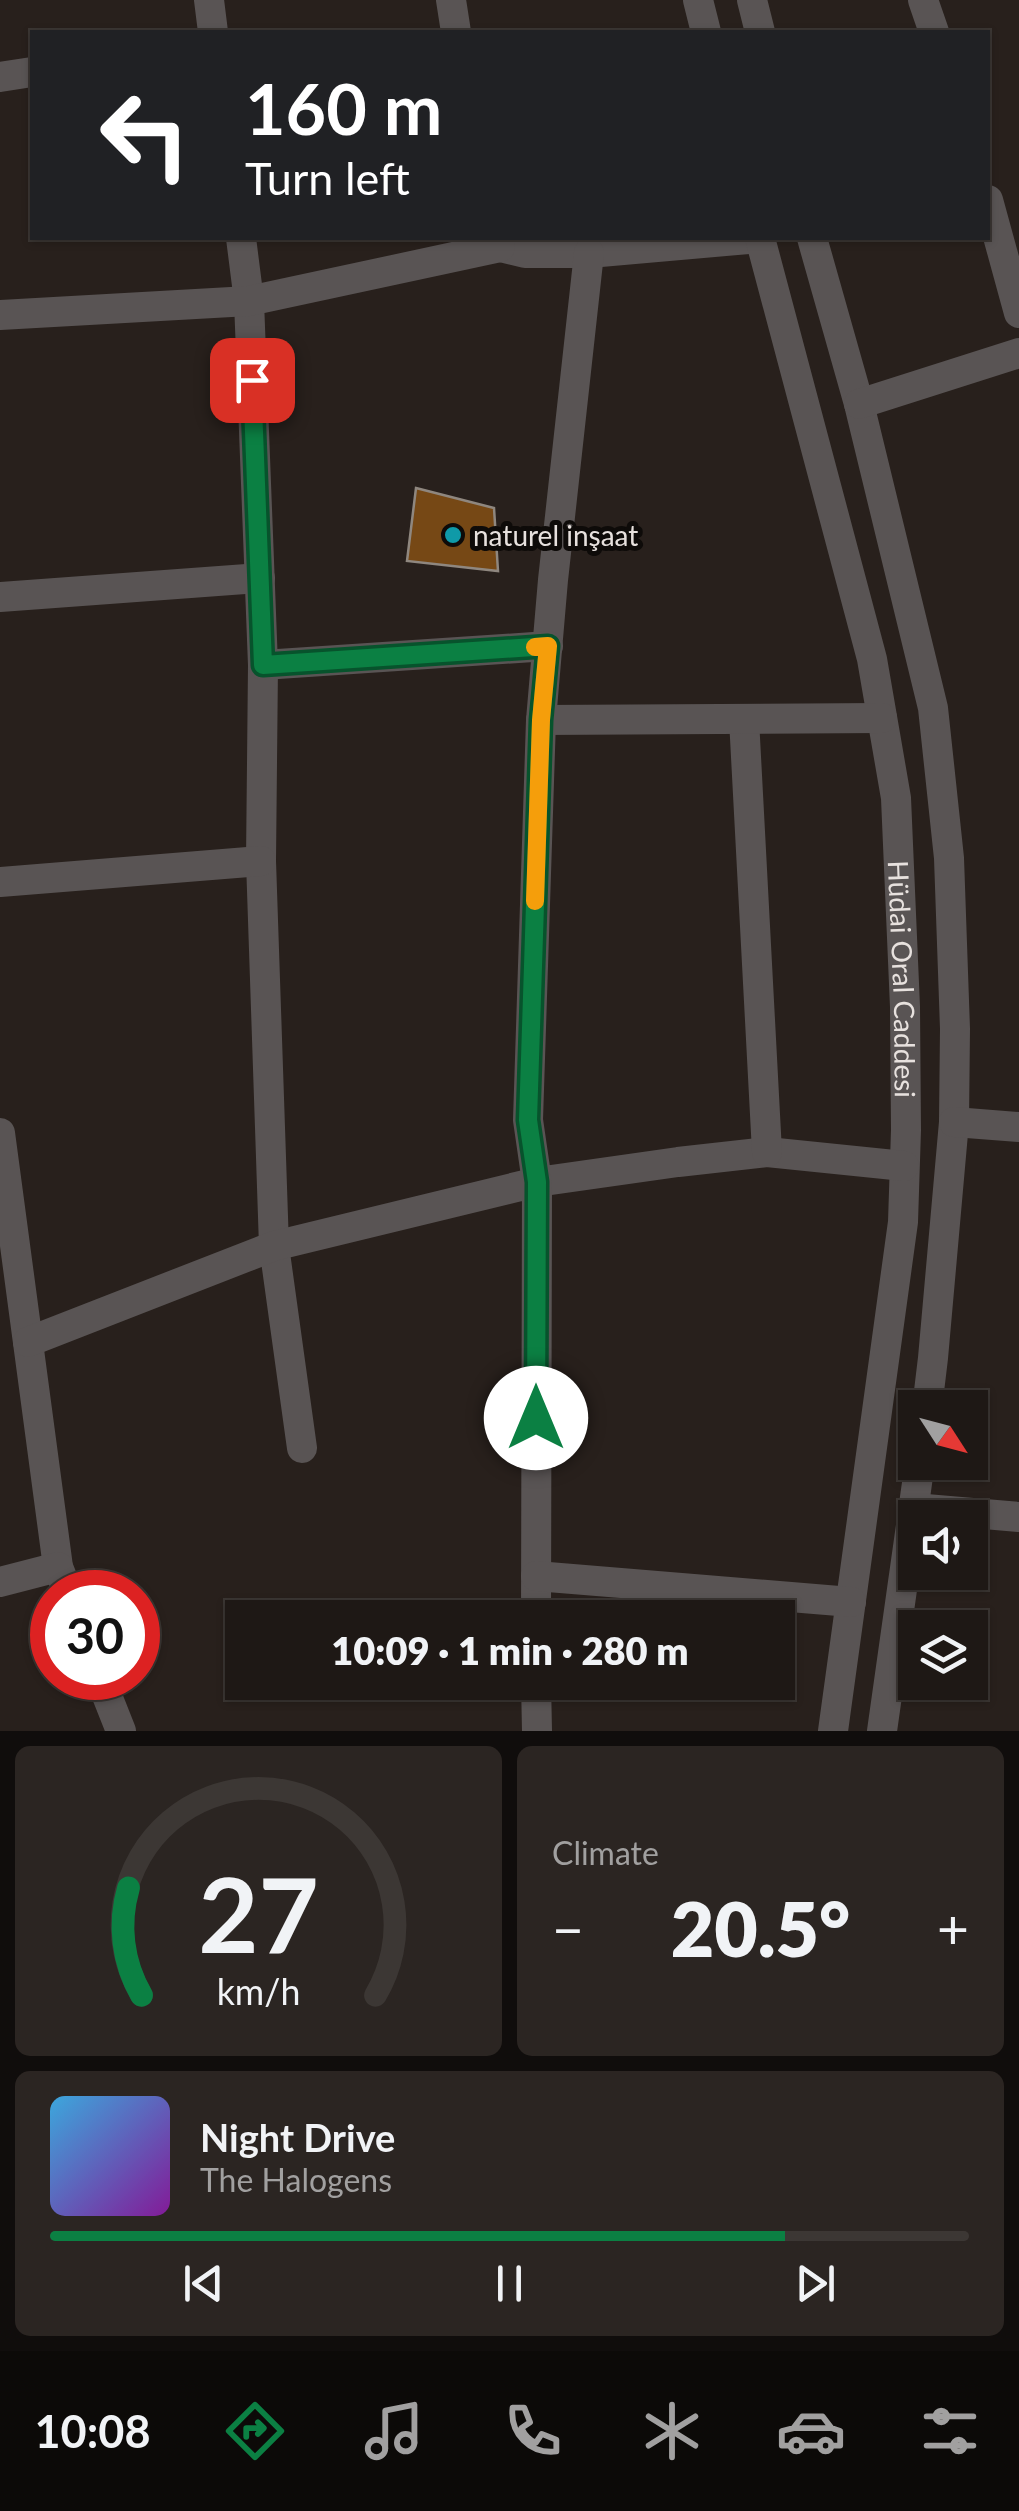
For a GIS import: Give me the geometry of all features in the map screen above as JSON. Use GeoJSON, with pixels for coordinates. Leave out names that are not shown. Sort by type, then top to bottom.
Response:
{"type":"FeatureCollection","features":[{"type":"Feature","properties":{"kind":"street"},"geometry":{"type":"LineString","coordinates":[[209,0],[213,30]]}},
{"type":"Feature","properties":{"kind":"street"},"geometry":{"type":"LineString","coordinates":[[451,0],[456,30]]}},
{"type":"Feature","properties":{"kind":"street"},"geometry":{"type":"LineString","coordinates":[[698,0],[706,30]]}},
{"type":"Feature","properties":{"kind":"street"},"geometry":{"type":"LineString","coordinates":[[752,0],[760,30]]}},
{"type":"Feature","properties":{"kind":"street"},"geometry":{"type":"LineString","coordinates":[[924,0],[933,30]]}},
{"type":"Feature","properties":{"kind":"street"},"geometry":{"type":"LineString","coordinates":[[0,77],[30,72]]}},
{"type":"Feature","properties":{"kind":"street"},"geometry":{"type":"LineString","coordinates":[[990,207],[1019,313]]}},
{"type":"Feature","properties":{"kind":"street"},"geometry":{"type":"LineString","coordinates":[[240,240],[249,301],[263,665],[262,861],[274,1246],[302,1448]]}},
{"type":"Feature","properties":{"kind":"street"},"geometry":{"type":"LineString","coordinates":[[0,315],[249,301],[497,242],[525,253],[589,253],[737,240]]}},
{"type":"Feature","properties":{"kind":"street","name":"Hüdai Oral Caddesi"},"geometry":{"type":"LineString","coordinates":[[761,240],[872,659],[897,818],[905,1007],[903,1222],[834,1731]]}},
{"type":"Feature","properties":{"kind":"street","name":"Hüdai Oral Caddesi"},"geometry":{"type":"LineString","coordinates":[[813,240],[859,404],[933,708],[949,858],[954,1122],[930,1390]]}},
{"type":"Feature","properties":{"kind":"street"},"geometry":{"type":"LineString","coordinates":[[536,1600],[537,1182],[528,1120],[541,720],[589,253]]}},
{"type":"Feature","properties":{"kind":"street"},"geometry":{"type":"LineString","coordinates":[[859,404],[1019,353]]}},
{"type":"Feature","properties":{"kind":"street"},"geometry":{"type":"LineString","coordinates":[[0,598],[260,578]]}},
{"type":"Feature","properties":{"kind":"street"},"geometry":{"type":"LineString","coordinates":[[263,665],[548,646]]}},
{"type":"Feature","properties":{"kind":"street"},"geometry":{"type":"LineString","coordinates":[[541,720],[882,718]]}},
{"type":"Feature","properties":{"kind":"street"},"geometry":{"type":"LineString","coordinates":[[744,719],[767,1152]]}},
{"type":"Feature","properties":{"kind":"street"},"geometry":{"type":"LineString","coordinates":[[0,882],[262,861]]}},
{"type":"Feature","properties":{"kind":"street"},"geometry":{"type":"LineString","coordinates":[[954,1122],[1019,1127]]}},
{"type":"Feature","properties":{"kind":"street"},"geometry":{"type":"LineString","coordinates":[[0,1132],[4,1185],[62,1570]]}},
{"type":"Feature","properties":{"kind":"street"},"geometry":{"type":"LineString","coordinates":[[28,1342],[274,1246],[537,1182],[767,1152],[904,1166]]}},
{"type":"Feature","properties":{"kind":"street"},"geometry":{"type":"LineString","coordinates":[[988,1514],[1019,1516]]}},
{"type":"Feature","properties":{"kind":"street"},"geometry":{"type":"LineString","coordinates":[[536,1576],[851,1602]]}},
{"type":"Feature","properties":{"kind":"street"},"geometry":{"type":"LineString","coordinates":[[0,1582],[30,1581]]}},
{"type":"Feature","properties":{"kind":"street"},"geometry":{"type":"LineString","coordinates":[[882,1731],[902,1590]]}},
{"type":"Feature","properties":{"kind":"street"},"geometry":{"type":"LineString","coordinates":[[108,1700],[120,1731]]}},
{"type":"Feature","properties":{"kind":"street"},"geometry":{"type":"LineString","coordinates":[[536,1700],[537,1731]]}},
{"type":"Feature","properties":{"kind":"building","name":"naturel inşaat"},"geometry":{"type":"Polygon","coordinates":[[[416,488],[494,508],[498,571],[407,561],[416,488]]]}},
{"type":"Feature","properties":{"kind":"slow traffic"},"geometry":{"type":"LineString","coordinates":[[535,647],[548,646],[541,720],[535,901]]}},
{"type":"Feature","properties":{"kind":"place","name":"naturel inşaat"},"geometry":{"type":"Point","coordinates":[453,535]}},
{"type":"Feature","properties":{"kind":"route"},"geometry":{"type":"LineString","coordinates":[[252,380],[263,665],[548,646],[541,720],[528,1120],[537,1182],[536,1418]]}}]}
